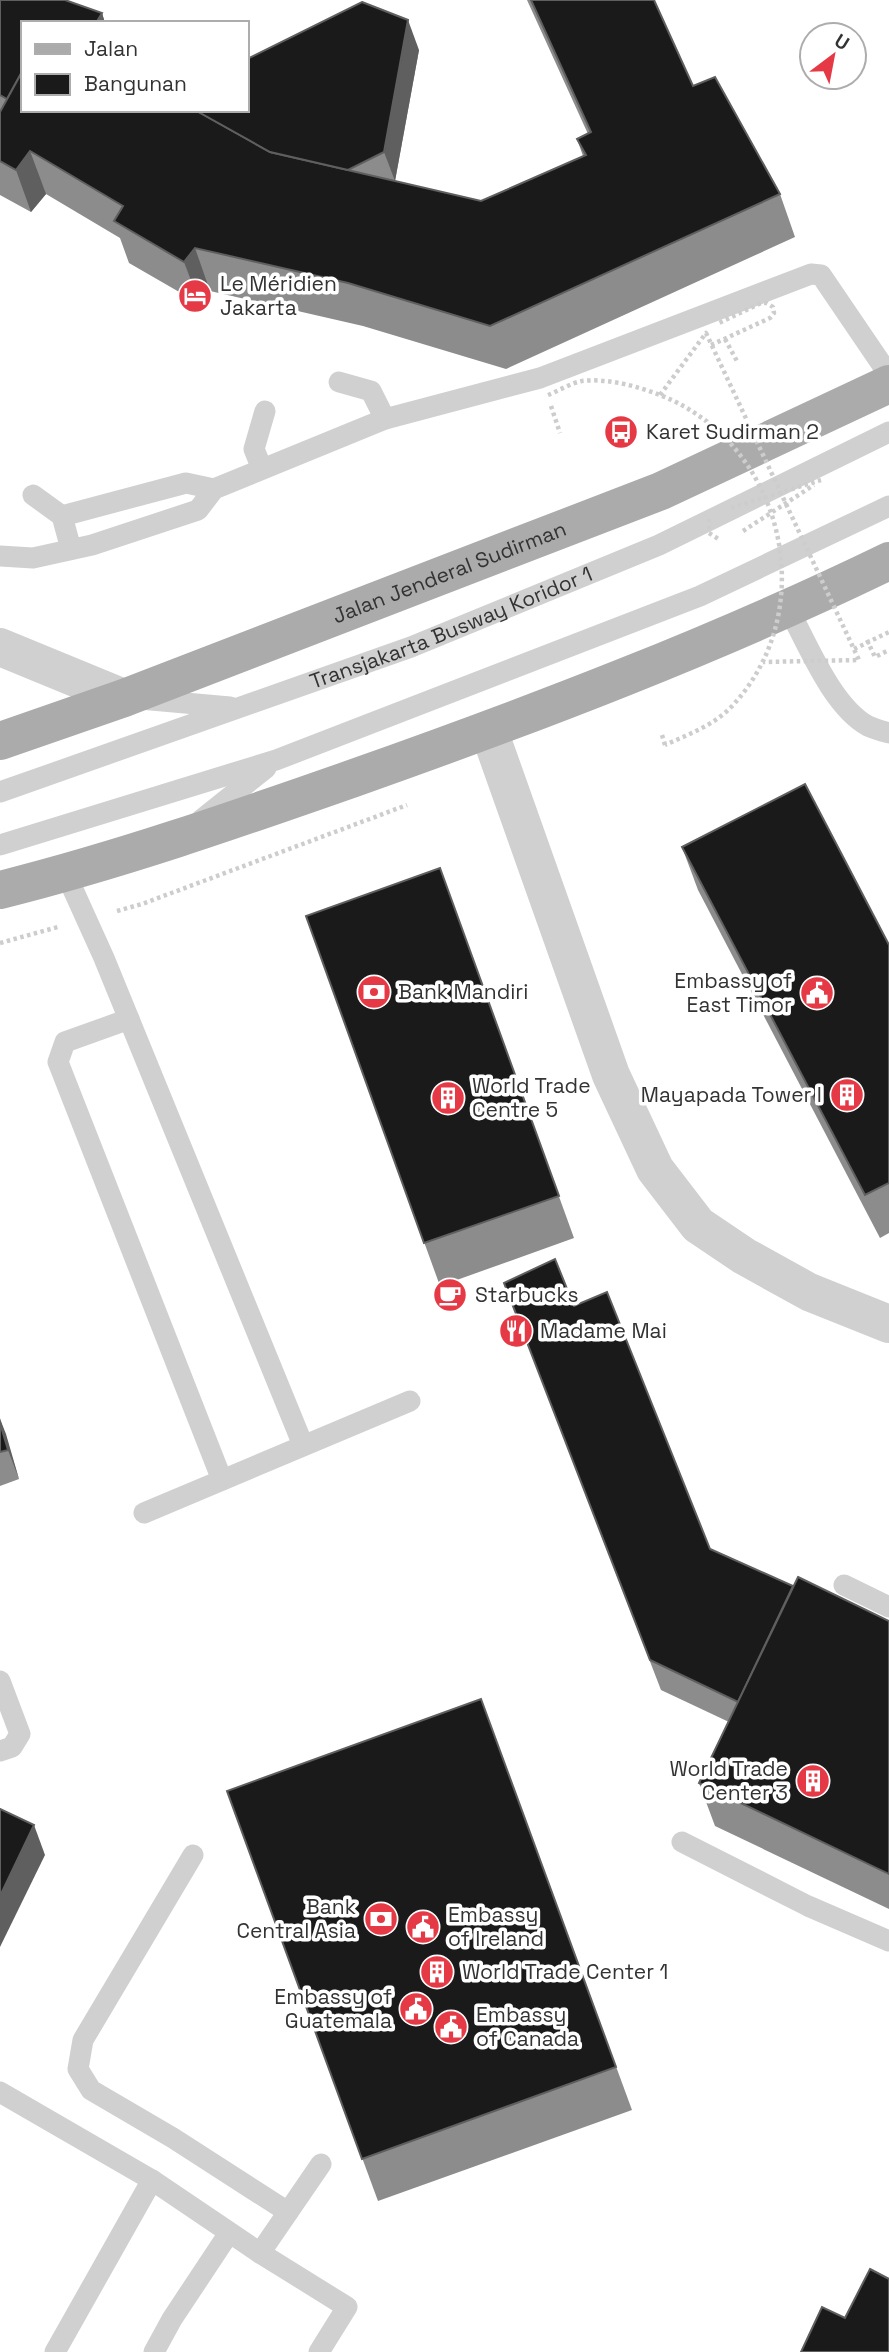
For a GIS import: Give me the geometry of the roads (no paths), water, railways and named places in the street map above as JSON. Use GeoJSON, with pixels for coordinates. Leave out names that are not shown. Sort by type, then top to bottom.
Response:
{"type":"FeatureCollection","features":[{"type":"Feature","properties":{"kind":"main road","name":"Jalan Jenderal Sudirman"},"geometry":{"type":"LineString","coordinates":[[0,741],[124,698],[661,491],[889,384]]}},
{"type":"Feature","properties":{"kind":"main road"},"geometry":{"type":"LineString","coordinates":[[0,890],[66,874],[178,838],[489,730],[789,610],[889,561]]}},
{"type":"Feature","properties":{"kind":"street"},"geometry":{"type":"LineString","coordinates":[[0,647],[124,698]]}},
{"type":"Feature","properties":{"kind":"street"},"geometry":{"type":"LineString","coordinates":[[489,730],[611,1075],[655,1169],[698,1225],[744,1256],[809,1292],[889,1324]]}},
{"type":"Feature","properties":{"kind":"lane"},"geometry":{"type":"LineString","coordinates":[[0,556],[33,558],[92,545],[198,510],[214,489],[385,419],[540,378],[811,274],[821,275],[889,375]]}},
{"type":"Feature","properties":{"kind":"lane"},"geometry":{"type":"LineString","coordinates":[[339,382],[371,391],[385,419]]}},
{"type":"Feature","properties":{"kind":"lane"},"geometry":{"type":"LineString","coordinates":[[262,469],[254,449],[265,411]]}},
{"type":"Feature","properties":{"kind":"lane","name":"Transjakarta Busway Koridor 1"},"geometry":{"type":"LineString","coordinates":[[0,792],[411,647],[659,545],[889,432]]}},
{"type":"Feature","properties":{"kind":"lane"},"geometry":{"type":"LineString","coordinates":[[62,516],[186,483],[214,489]]}},
{"type":"Feature","properties":{"kind":"lane"},"geometry":{"type":"LineString","coordinates":[[33,495],[62,516],[71,549]]}},
{"type":"Feature","properties":{"kind":"lane"},"geometry":{"type":"LineString","coordinates":[[0,845],[276,760],[700,596],[889,506]]}},
{"type":"Feature","properties":{"kind":"lane"},"geometry":{"type":"LineString","coordinates":[[789,610],[830,685],[842,700],[868,726],[889,733]]}},
{"type":"Feature","properties":{"kind":"lane"},"geometry":{"type":"LineString","coordinates":[[124,698],[239,708]]}},
{"type":"Feature","properties":{"kind":"lane"},"geometry":{"type":"LineString","coordinates":[[178,838],[276,760]]}},
{"type":"Feature","properties":{"kind":"lane"},"geometry":{"type":"LineString","coordinates":[[66,874],[129,1019],[303,1445]]}},
{"type":"Feature","properties":{"kind":"lane"},"geometry":{"type":"LineString","coordinates":[[129,1019],[65,1042],[58,1062],[222,1480]]}},
{"type":"Feature","properties":{"kind":"lane"},"geometry":{"type":"LineString","coordinates":[[144,1513],[411,1401]]}},
{"type":"Feature","properties":{"kind":"lane"},"geometry":{"type":"LineString","coordinates":[[844,1586],[889,1607]]}},
{"type":"Feature","properties":{"kind":"lane"},"geometry":{"type":"LineString","coordinates":[[0,1681],[20,1734],[12,1747],[0,1751]]}},
{"type":"Feature","properties":{"kind":"lane"},"geometry":{"type":"LineString","coordinates":[[682,1842],[808,1906],[889,1941]]}},
{"type":"Feature","properties":{"kind":"lane"},"geometry":{"type":"LineString","coordinates":[[193,1855],[83,2040],[78,2069],[91,2090],[173,2138],[288,2212]]}},
{"type":"Feature","properties":{"kind":"lane"},"geometry":{"type":"LineString","coordinates":[[0,2092],[152,2180],[229,2233],[347,2307],[319,2352]]}},
{"type":"Feature","properties":{"kind":"lane"},"geometry":{"type":"LineString","coordinates":[[260,2253],[321,2164]]}},
{"type":"Feature","properties":{"kind":"lane"},"geometry":{"type":"LineString","coordinates":[[55,2352],[152,2180]]}},
{"type":"Feature","properties":{"kind":"lane"},"geometry":{"type":"LineString","coordinates":[[154,2352],[172,2319],[229,2233]]}},
{"type":"Feature","properties":{"kind":"place","name":"Le Méridien Jakarta"},"geometry":{"type":"Point","coordinates":[195,296]}},
{"type":"Feature","properties":{"kind":"place","name":"Karet Sudirman 2"},"geometry":{"type":"Point","coordinates":[621,432]}},
{"type":"Feature","properties":{"kind":"place","name":"Bank Mandiri"},"geometry":{"type":"Point","coordinates":[374,992]}},
{"type":"Feature","properties":{"kind":"place","name":"Embassy of East Timor"},"geometry":{"type":"Point","coordinates":[817,993]}},
{"type":"Feature","properties":{"kind":"place","name":"Mayapada Tower I"},"geometry":{"type":"Point","coordinates":[847,1095]}},
{"type":"Feature","properties":{"kind":"place","name":"World Trade Centre 5"},"geometry":{"type":"Point","coordinates":[448,1098]}},
{"type":"Feature","properties":{"kind":"place","name":"Starbucks"},"geometry":{"type":"Point","coordinates":[450,1295]}},
{"type":"Feature","properties":{"kind":"place","name":"Madame Mai"},"geometry":{"type":"Point","coordinates":[516,1331]}},
{"type":"Feature","properties":{"kind":"place","name":"World Trade Center 3"},"geometry":{"type":"Point","coordinates":[813,1781]}},
{"type":"Feature","properties":{"kind":"place","name":"Bank Central Asia"},"geometry":{"type":"Point","coordinates":[381,1919]}},
{"type":"Feature","properties":{"kind":"place","name":"Embassy of Ireland"},"geometry":{"type":"Point","coordinates":[423,1927]}},
{"type":"Feature","properties":{"kind":"place","name":"World Trade Center 1"},"geometry":{"type":"Point","coordinates":[437,1972]}},
{"type":"Feature","properties":{"kind":"place","name":"Embassy of Guatemala"},"geometry":{"type":"Point","coordinates":[416,2009]}},
{"type":"Feature","properties":{"kind":"place","name":"Embassy of Canada"},"geometry":{"type":"Point","coordinates":[451,2027]}}]}
